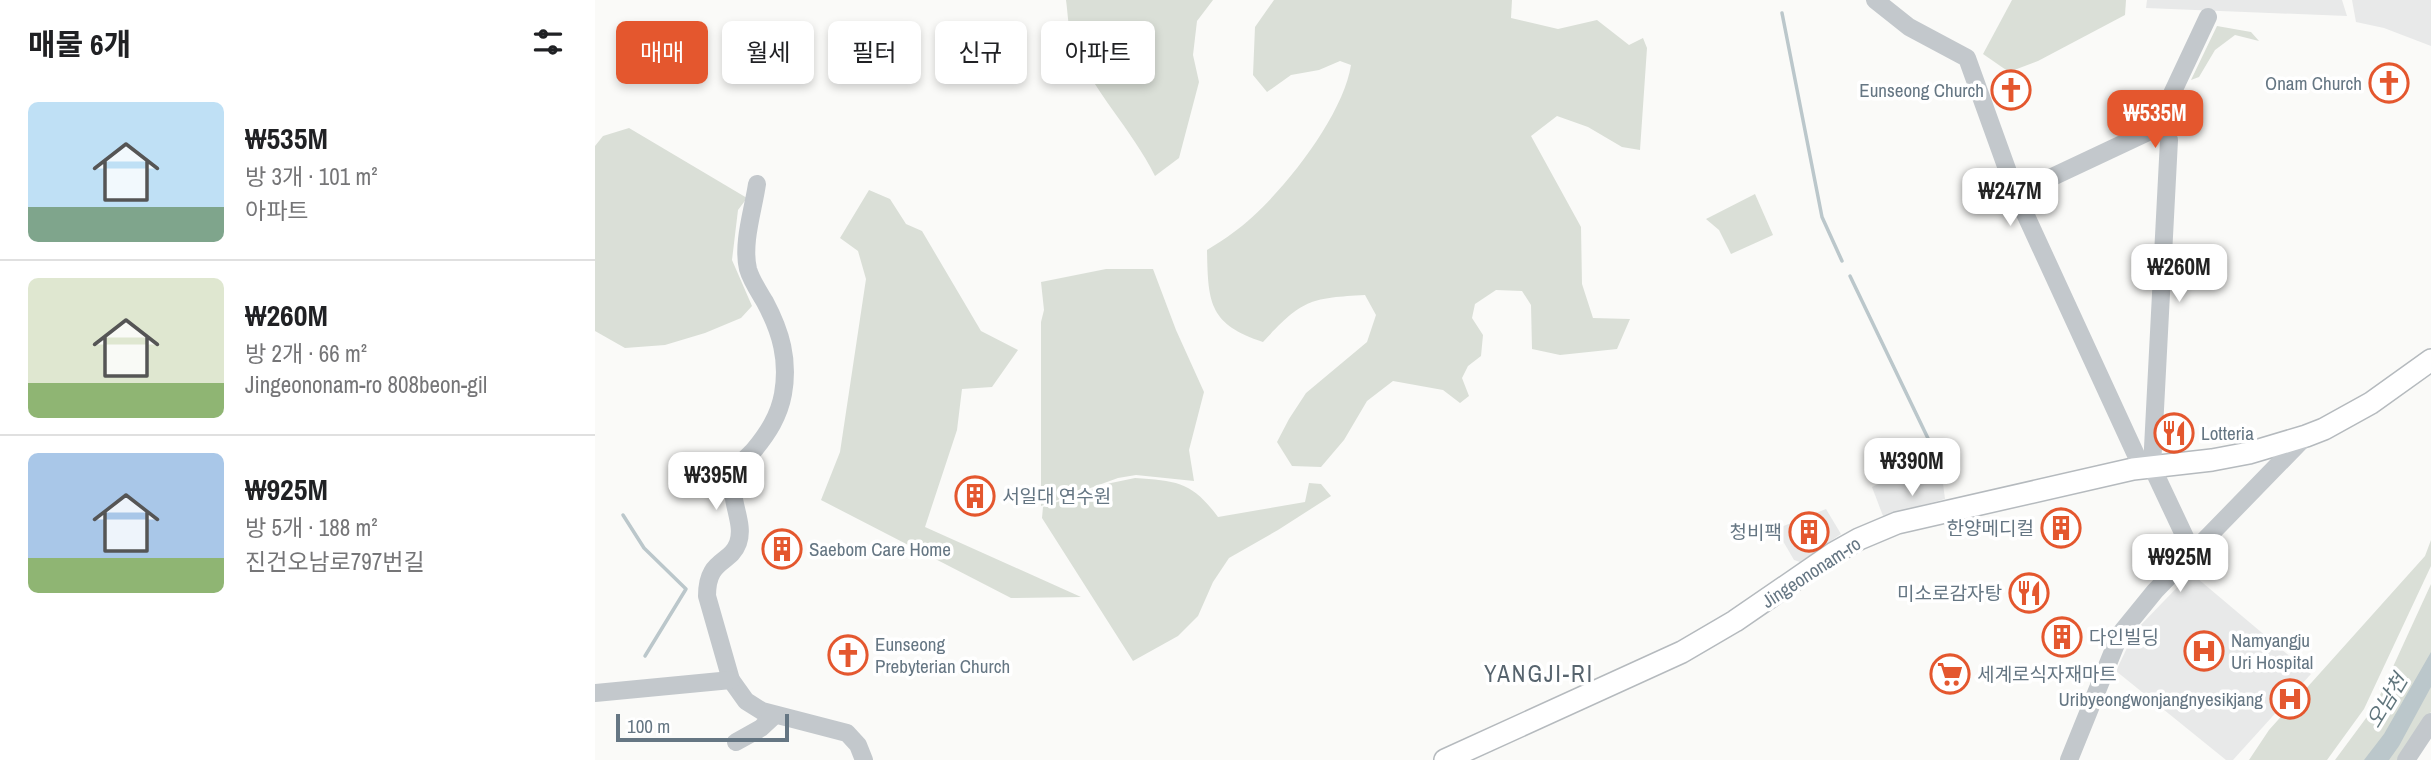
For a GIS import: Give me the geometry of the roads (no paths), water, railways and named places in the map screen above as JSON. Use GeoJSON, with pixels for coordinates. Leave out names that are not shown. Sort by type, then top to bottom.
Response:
{"type":"FeatureCollection","features":[{"type":"Feature","properties":{"kind":"main road","name":"Jingeononam-ro"},"geometry":{"type":"LineString","coordinates":[[1452,759],[1682,652],[1735,621],[1813,567],[1860,539],[1897,523],[2147,467],[2249,453],[2306,436],[2325,429],[2371,403],[2431,360]]}},
{"type":"Feature","properties":{"kind":"street"},"geometry":{"type":"LineString","coordinates":[[1875,0],[1909,27],[1967,58],[2016,194],[2107,396],[2193,554]]}},
{"type":"Feature","properties":{"kind":"street"},"geometry":{"type":"LineString","coordinates":[[2016,194],[2150,131],[2161,117],[2208,17]]}},
{"type":"Feature","properties":{"kind":"street"},"geometry":{"type":"LineString","coordinates":[[2147,467],[2169,140]]}},
{"type":"Feature","properties":{"kind":"street"},"geometry":{"type":"LineString","coordinates":[[757,184],[746,253],[748,272],[775,320],[785,355],[783,395],[775,422],[736,469],[731,494],[740,533],[739,542],[734,550],[717,564],[707,583],[707,596],[731,680],[746,701],[775,715],[847,733],[858,745],[864,760]]}},
{"type":"Feature","properties":{"kind":"street"},"geometry":{"type":"LineString","coordinates":[[2071,759],[2120,634],[2155,592],[2306,436]]}},
{"type":"Feature","properties":{"kind":"street"},"geometry":{"type":"LineString","coordinates":[[595,693],[731,680]]}},
{"type":"Feature","properties":{"kind":"street"},"geometry":{"type":"LineString","coordinates":[[736,743],[761,728],[775,715]]}},
{"type":"Feature","properties":{"kind":"street"},"geometry":{"type":"LineString","coordinates":[[2406,760],[2431,722]]}},
{"type":"Feature","properties":{"kind":"waterway"},"geometry":{"type":"LineString","coordinates":[[1782,13],[1822,217],[1842,261]]}},
{"type":"Feature","properties":{"kind":"waterway"},"geometry":{"type":"LineString","coordinates":[[1850,276],[1948,480]]}},
{"type":"Feature","properties":{"kind":"waterway"},"geometry":{"type":"LineString","coordinates":[[623,515],[644,548],[686,589],[645,656]]}},
{"type":"Feature","properties":{"kind":"place","name":"Onam Church"},"geometry":{"type":"Point","coordinates":[2389,83]}},
{"type":"Feature","properties":{"kind":"place","name":"Eunseong Church"},"geometry":{"type":"Point","coordinates":[2011,90]}},
{"type":"Feature","properties":{"kind":"place","name":"Lotteria"},"geometry":{"type":"Point","coordinates":[2174,433]}},
{"type":"Feature","properties":{"kind":"place","name":"서일대 연수원"},"geometry":{"type":"Point","coordinates":[975,496]}},
{"type":"Feature","properties":{"kind":"place","name":"한양메디컬"},"geometry":{"type":"Point","coordinates":[2061,528]}},
{"type":"Feature","properties":{"kind":"place","name":"청비팩"},"geometry":{"type":"Point","coordinates":[1809,532]}},
{"type":"Feature","properties":{"kind":"place","name":"Saebom Care Home"},"geometry":{"type":"Point","coordinates":[782,549]}},
{"type":"Feature","properties":{"kind":"place","name":"미소로감자탕"},"geometry":{"type":"Point","coordinates":[2029,593]}},
{"type":"Feature","properties":{"kind":"place","name":"다인빌딩"},"geometry":{"type":"Point","coordinates":[2062,637]}},
{"type":"Feature","properties":{"kind":"place","name":"Namyangju Uri Hospital"},"geometry":{"type":"Point","coordinates":[2204,651]}},
{"type":"Feature","properties":{"kind":"place","name":"Eunseong Prebyterian Church"},"geometry":{"type":"Point","coordinates":[848,655]}},
{"type":"Feature","properties":{"kind":"place","name":"세계로식자재마트"},"geometry":{"type":"Point","coordinates":[1950,674]}},
{"type":"Feature","properties":{"kind":"place","name":"Uribyeongwonjangnyesikjang"},"geometry":{"type":"Point","coordinates":[2290,699]}},
{"type":"Feature","properties":{"kind":"district","name":"YANGJI-RI"},"geometry":{"type":"Point","coordinates":[1539,674]}},
{"type":"Feature","properties":{"kind":"water label","name":"오남천"},"geometry":{"type":"Point","coordinates":[2387,701]}}]}
